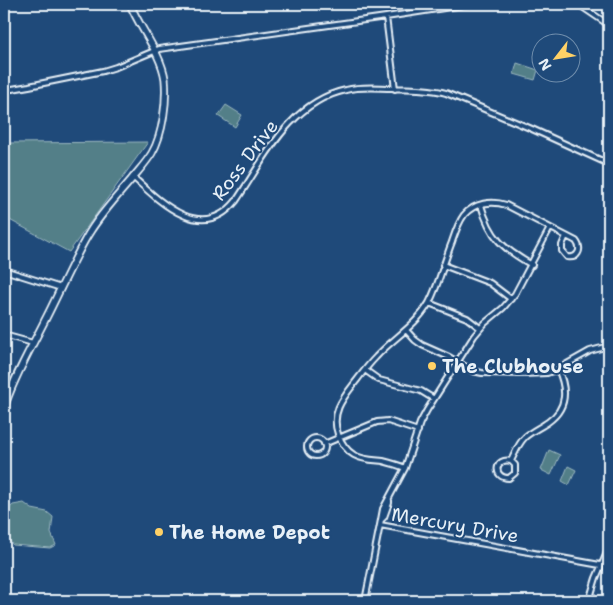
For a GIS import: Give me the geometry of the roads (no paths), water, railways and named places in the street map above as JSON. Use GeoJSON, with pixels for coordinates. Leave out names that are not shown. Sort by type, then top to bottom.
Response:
{"type":"FeatureCollection","features":[{"type":"Feature","properties":{"kind":"street"},"geometry":{"type":"LineString","coordinates":[[4,408],[14,379],[90,232],[157,144],[162,126],[165,79],[160,62],[130,4]]}},
{"type":"Feature","properties":{"kind":"street"},"geometry":{"type":"LineString","coordinates":[[4,88],[12,89],[103,71],[154,51],[169,48],[470,4]]}},
{"type":"Feature","properties":{"kind":"street"},"geometry":{"type":"LineString","coordinates":[[578,4],[609,25]]}},
{"type":"Feature","properties":{"kind":"street"},"geometry":{"type":"LineString","coordinates":[[386,17],[395,89]]}},
{"type":"Feature","properties":{"kind":"street","name":"Ross Drive"},"geometry":{"type":"LineString","coordinates":[[133,177],[161,202],[177,212],[204,220],[222,215],[230,209],[285,128],[306,109],[322,99],[348,89],[368,88],[431,90],[446,93],[532,128],[609,164]]}},
{"type":"Feature","properties":{"kind":"street"},"geometry":{"type":"LineString","coordinates":[[405,468],[392,463],[354,455],[346,448],[339,438],[336,425],[338,408],[343,398],[376,356],[418,319],[428,303],[460,221],[472,208],[496,202],[506,205],[575,240],[579,245],[579,250],[578,254],[574,257],[568,257],[562,253],[561,247],[566,236]]}},
{"type":"Feature","properties":{"kind":"street"},"geometry":{"type":"LineString","coordinates":[[481,205],[484,217],[502,245],[511,253],[532,264]]}},
{"type":"Feature","properties":{"kind":"street"},"geometry":{"type":"LineString","coordinates":[[380,525],[383,509],[405,468],[423,417],[480,328],[519,289],[550,228]]}},
{"type":"Feature","properties":{"kind":"street"},"geometry":{"type":"LineString","coordinates":[[443,265],[490,283],[511,299]]}},
{"type":"Feature","properties":{"kind":"street"},"geometry":{"type":"LineString","coordinates":[[4,270],[61,288]]}},
{"type":"Feature","properties":{"kind":"street"},"geometry":{"type":"LineString","coordinates":[[428,303],[467,318],[480,328]]}},
{"type":"Feature","properties":{"kind":"street"},"geometry":{"type":"LineString","coordinates":[[406,330],[418,343],[442,353],[473,371],[482,373],[547,373],[590,351],[608,348]]}},
{"type":"Feature","properties":{"kind":"street"},"geometry":{"type":"LineString","coordinates":[[4,335],[33,343]]}},
{"type":"Feature","properties":{"kind":"street"},"geometry":{"type":"LineString","coordinates":[[511,461],[521,442],[529,434],[553,418],[561,407],[565,391],[558,369]]}},
{"type":"Feature","properties":{"kind":"street"},"geometry":{"type":"LineString","coordinates":[[365,370],[379,380],[421,391],[434,399]]}},
{"type":"Feature","properties":{"kind":"street"},"geometry":{"type":"LineString","coordinates":[[324,444],[377,422],[388,421],[418,431]]}},
{"type":"Feature","properties":{"kind":"street"},"geometry":{"type":"LineString","coordinates":[[319,439],[324,444],[324,451],[319,456],[312,456],[308,452],[308,444],[311,440],[319,439]]}},
{"type":"Feature","properties":{"kind":"street"},"geometry":{"type":"LineString","coordinates":[[503,460],[511,461],[515,465],[515,473],[509,478],[503,477],[499,473],[498,466],[503,460]]}},
{"type":"Feature","properties":{"kind":"street","name":"Mercury Drive"},"geometry":{"type":"LineString","coordinates":[[365,601],[380,525],[600,566]]}},
{"type":"Feature","properties":{"kind":"street"},"geometry":{"type":"LineString","coordinates":[[589,601],[592,587],[609,548]]}},
{"type":"Feature","properties":{"kind":"place","name":"The Clubhouse"},"geometry":{"type":"Point","coordinates":[432,366]}},
{"type":"Feature","properties":{"kind":"place","name":"The Home Depot"},"geometry":{"type":"Point","coordinates":[159,532]}}]}
